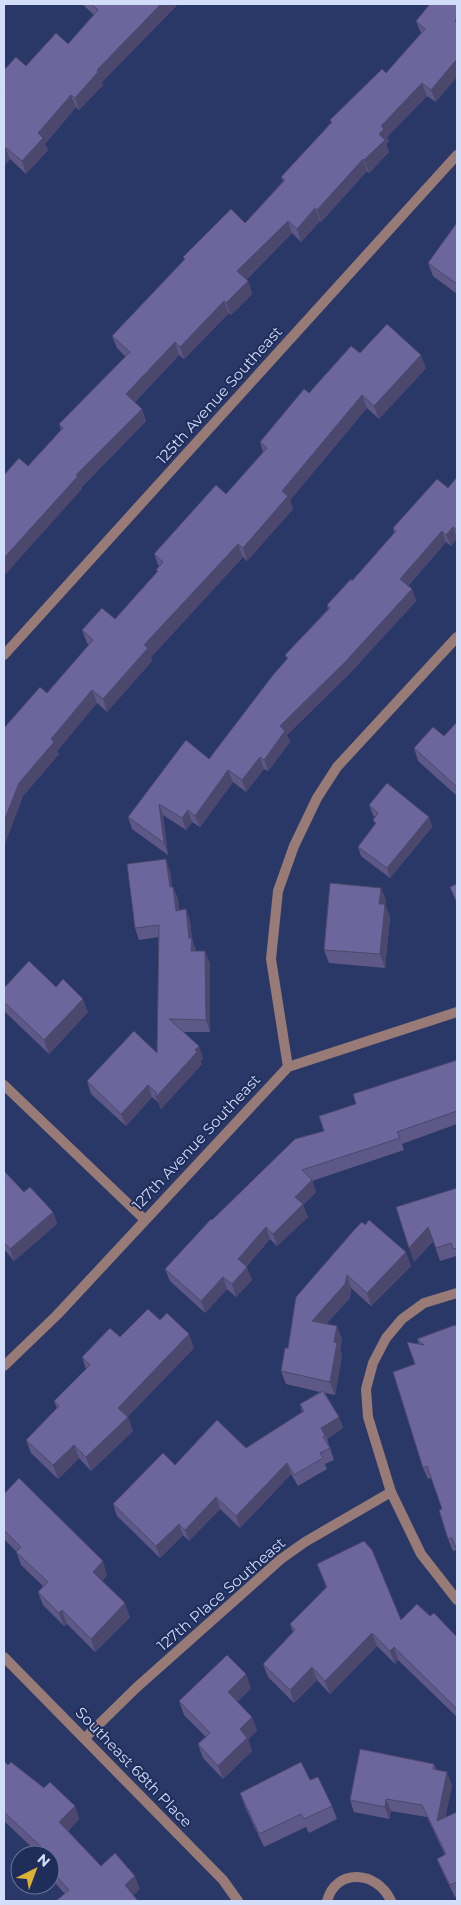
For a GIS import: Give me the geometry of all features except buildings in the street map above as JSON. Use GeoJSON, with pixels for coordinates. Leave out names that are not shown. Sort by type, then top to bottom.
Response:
{"type":"FeatureCollection","features":[{"type":"Feature","properties":{"kind":"street","name":"125th Avenue Southeast"},"geometry":{"type":"LineString","coordinates":[[4,654],[457,155]]}},
{"type":"Feature","properties":{"kind":"street"},"geometry":{"type":"LineString","coordinates":[[288,1067],[271,960],[278,891],[294,846],[317,798],[337,767],[457,636]]}},
{"type":"Feature","properties":{"kind":"street","name":"127th Avenue Southeast"},"geometry":{"type":"LineString","coordinates":[[4,1366],[58,1315],[144,1219],[288,1067],[457,1012]]}},
{"type":"Feature","properties":{"kind":"street"},"geometry":{"type":"LineString","coordinates":[[4,1084],[144,1219]]}},
{"type":"Feature","properties":{"kind":"street"},"geometry":{"type":"LineString","coordinates":[[457,1293],[424,1303],[402,1319],[386,1338],[373,1363],[366,1389],[368,1417],[391,1492],[421,1554],[457,1600]]}},
{"type":"Feature","properties":{"kind":"street","name":"127th Place Southeast"},"geometry":{"type":"LineString","coordinates":[[85,1738],[136,1688],[282,1559],[305,1542],[391,1492]]}},
{"type":"Feature","properties":{"kind":"street","name":"Southeast 68th Place"},"geometry":{"type":"LineString","coordinates":[[4,1657],[223,1880],[238,1901]]}},
{"type":"Feature","properties":{"kind":"street"},"geometry":{"type":"LineString","coordinates":[[327,1901],[335,1886],[344,1880],[356,1876],[377,1882],[386,1890],[391,1901]]}}]}
